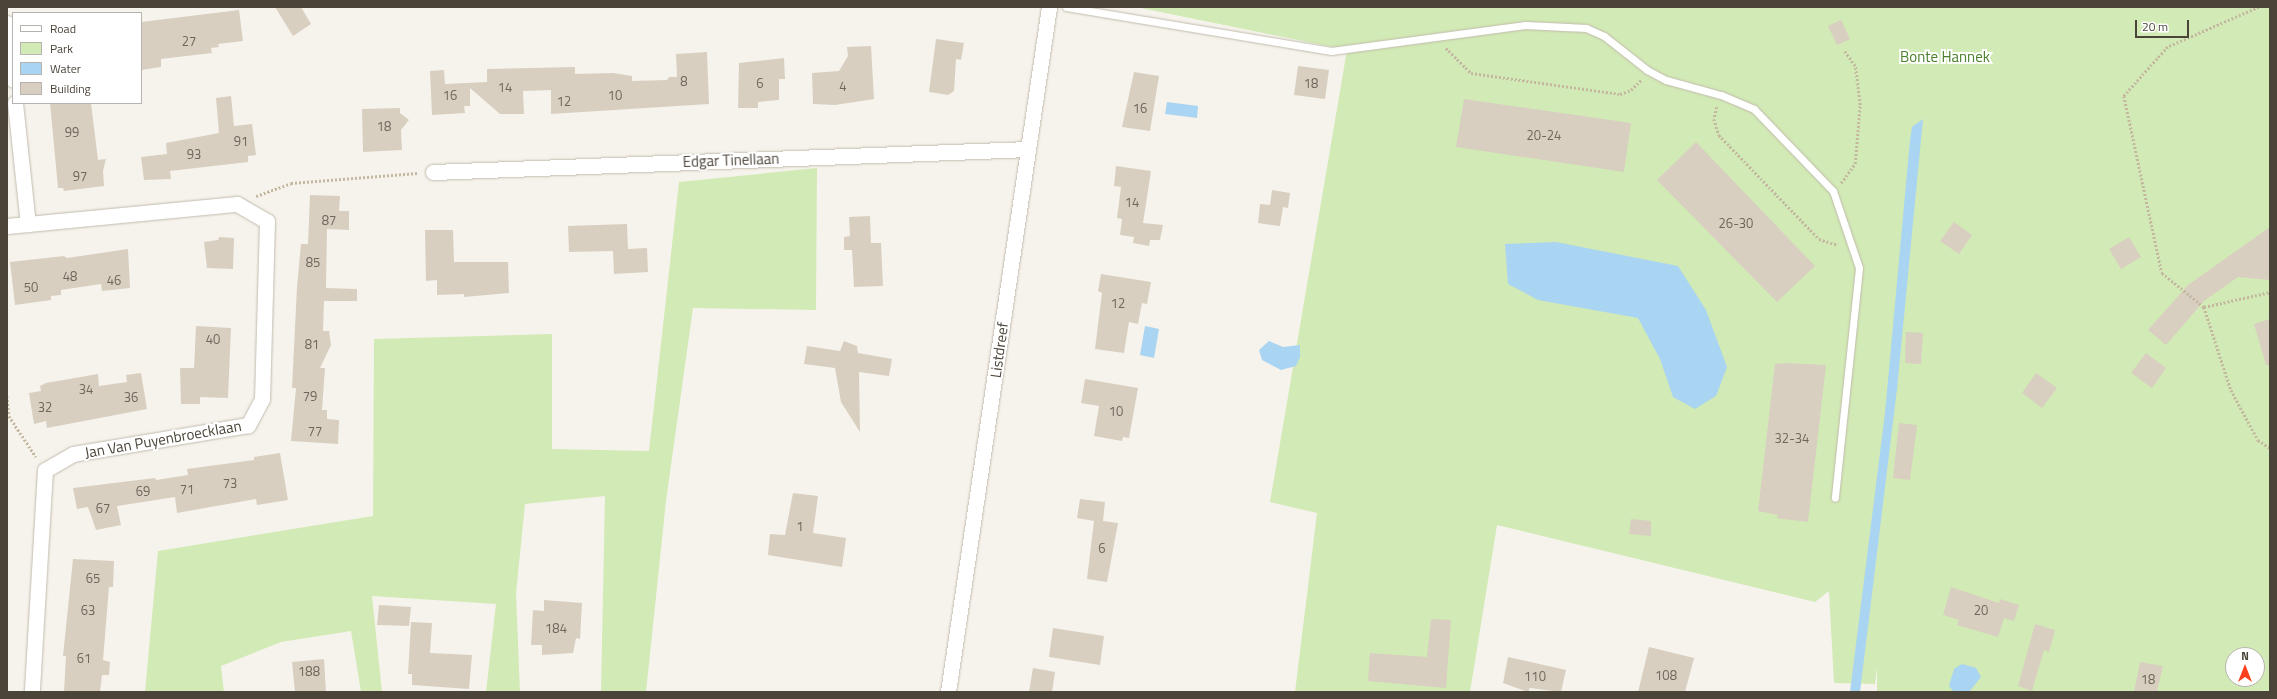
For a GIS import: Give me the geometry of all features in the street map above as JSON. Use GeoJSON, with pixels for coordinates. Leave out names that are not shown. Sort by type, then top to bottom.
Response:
{"type":"FeatureCollection","features":[{"type":"Feature","properties":{"kind":"street","name":"Listdreef"},"geometry":{"type":"LineString","coordinates":[[948,692],[1049,7]]}},
{"type":"Feature","properties":{"kind":"street"},"geometry":{"type":"LineString","coordinates":[[7,23],[12,70]]}},
{"type":"Feature","properties":{"kind":"street"},"geometry":{"type":"LineString","coordinates":[[15,104],[28,224]]}},
{"type":"Feature","properties":{"kind":"street","name":"Edgar Tinellaan"},"geometry":{"type":"LineString","coordinates":[[433,172],[1028,149]]}},
{"type":"Feature","properties":{"kind":"street"},"geometry":{"type":"LineString","coordinates":[[7,226],[237,204]]}},
{"type":"Feature","properties":{"kind":"street","name":"Jan Van Puyenbroecklaan"},"geometry":{"type":"LineString","coordinates":[[45,470],[73,454],[248,425],[262,399],[267,221],[237,204]]}},
{"type":"Feature","properties":{"kind":"street"},"geometry":{"type":"LineString","coordinates":[[32,692],[45,470]]}},
{"type":"Feature","properties":{"kind":"lane"},"geometry":{"type":"LineString","coordinates":[[1066,7],[1331,51],[1525,25],[1586,28],[1604,36],[1650,71],[1671,82],[1740,101],[1762,116],[1833,191],[1849,243],[1859,268],[1835,498]]}},
{"type":"Feature","properties":{"kind":"path"},"geometry":{"type":"LineString","coordinates":[[2259,7],[2168,47],[2124,96],[2162,273],[2204,307],[2231,390],[2258,440],[2270,448]]}},
{"type":"Feature","properties":{"kind":"path"},"geometry":{"type":"LineString","coordinates":[[1437,38],[1471,73],[1620,94],[1631,90],[1650,71]]}},
{"type":"Feature","properties":{"kind":"path"},"geometry":{"type":"LineString","coordinates":[[1833,191],[1855,164],[1858,139],[1860,84],[1855,66],[1844,51]]}},
{"type":"Feature","properties":{"kind":"path"},"geometry":{"type":"LineString","coordinates":[[1721,95],[1714,119],[1719,135],[1819,239],[1836,246],[1849,243]]}},
{"type":"Feature","properties":{"kind":"path"},"geometry":{"type":"LineString","coordinates":[[237,204],[291,183],[433,172]]}},
{"type":"Feature","properties":{"kind":"path"},"geometry":{"type":"LineString","coordinates":[[2204,307],[2270,292]]}},
{"type":"Feature","properties":{"kind":"path"},"geometry":{"type":"LineString","coordinates":[[7,396],[9,416],[45,470]]}},
{"type":"Feature","properties":{"kind":"green space","name":"Bonte Hannek"},"geometry":{"type":"Polygon","coordinates":[[[1136,7],[2270,7],[2270,692],[1877,692],[1877,667],[1875,684],[1834,683],[1829,591],[1815,602],[1497,525],[1470,692],[1295,692],[1317,513],[1270,502],[1347,50],[1136,7]]]}},
{"type":"Feature","properties":{"kind":"green space"},"geometry":{"type":"Polygon","coordinates":[[[817,168],[816,310],[693,308],[666,501],[646,692],[601,692],[605,496],[525,504],[516,593],[520,692],[486,692],[496,604],[372,596],[382,692],[361,692],[351,631],[281,642],[221,666],[224,692],[145,692],[158,551],[373,516],[374,339],[552,334],[552,449],[649,451],[679,182],[817,168]]]}},
{"type":"Feature","properties":{"kind":"water"},"geometry":{"type":"Polygon","coordinates":[[[1167,102],[1198,106],[1197,118],[1165,114],[1167,102]]]}},
{"type":"Feature","properties":{"kind":"water"},"geometry":{"type":"Polygon","coordinates":[[[1923,119],[1897,389],[1860,692],[1850,692],[1885,413],[1910,140],[1912,127],[1923,119]]]}},
{"type":"Feature","properties":{"kind":"water"},"geometry":{"type":"Polygon","coordinates":[[[1556,242],[1678,266],[1706,310],[1727,367],[1716,396],[1695,409],[1673,397],[1660,359],[1638,318],[1538,300],[1508,284],[1505,244],[1556,242]]]}},
{"type":"Feature","properties":{"kind":"water"},"geometry":{"type":"Polygon","coordinates":[[[1145,326],[1159,329],[1154,358],[1140,355],[1145,326]]]}},
{"type":"Feature","properties":{"kind":"water"},"geometry":{"type":"Polygon","coordinates":[[[1269,341],[1283,347],[1300,345],[1300,357],[1296,366],[1281,370],[1262,360],[1259,350],[1269,341]]]}},
{"type":"Feature","properties":{"kind":"water"},"geometry":{"type":"Polygon","coordinates":[[[1962,664],[1976,668],[1981,677],[1969,692],[1954,692],[1949,686],[1954,669],[1962,664]]]}},
{"type":"Feature","properties":{"kind":"building"},"geometry":{"type":"Polygon","coordinates":[[[275,7],[301,7],[311,24],[293,36],[275,7]]]}},
{"type":"Feature","properties":{"kind":"building"},"geometry":{"type":"Polygon","coordinates":[[[239,10],[243,41],[218,44],[219,47],[211,48],[212,53],[161,59],[161,67],[142,70],[142,22],[239,10]]]}},
{"type":"Feature","properties":{"kind":"building"},"geometry":{"type":"Polygon","coordinates":[[[1841,20],[1850,39],[1837,45],[1828,26],[1841,20]]]}},
{"type":"Feature","properties":{"kind":"building"},"geometry":{"type":"Polygon","coordinates":[[[936,39],[964,43],[961,60],[956,59],[954,91],[948,95],[929,92],[936,39]]]}},
{"type":"Feature","properties":{"kind":"building"},"geometry":{"type":"Polygon","coordinates":[[[871,46],[874,99],[835,105],[813,104],[812,73],[839,71],[848,56],[847,47],[871,46]]]}},
{"type":"Feature","properties":{"kind":"building"},"geometry":{"type":"Polygon","coordinates":[[[707,52],[709,104],[551,114],[551,90],[523,91],[524,114],[500,114],[470,88],[470,106],[464,106],[465,113],[432,115],[430,71],[444,70],[445,84],[487,82],[487,69],[575,67],[575,74],[613,73],[632,76],[632,81],[667,80],[669,77],[677,77],[676,54],[707,52]]]}},
{"type":"Feature","properties":{"kind":"building"},"geometry":{"type":"Polygon","coordinates":[[[784,58],[785,79],[779,79],[779,100],[758,102],[758,108],[738,108],[739,63],[784,58]]]}},
{"type":"Feature","properties":{"kind":"building"},"geometry":{"type":"Polygon","coordinates":[[[1298,66],[1329,70],[1325,99],[1294,95],[1298,66]]]}},
{"type":"Feature","properties":{"kind":"building"},"geometry":{"type":"Polygon","coordinates":[[[1134,72],[1159,76],[1150,131],[1122,127],[1134,72]]]}},
{"type":"Feature","properties":{"kind":"building"},"geometry":{"type":"Polygon","coordinates":[[[231,96],[234,126],[252,124],[256,155],[248,156],[248,162],[170,171],[171,179],[144,180],[141,157],[167,154],[166,143],[219,133],[216,98],[231,96]]]}},
{"type":"Feature","properties":{"kind":"building"},"geometry":{"type":"Polygon","coordinates":[[[1464,99],[1631,123],[1624,172],[1456,147],[1464,99]]]}},
{"type":"Feature","properties":{"kind":"building"},"geometry":{"type":"Polygon","coordinates":[[[50,104],[91,104],[98,160],[106,159],[103,171],[104,186],[64,191],[63,188],[58,188],[50,104]]]}},
{"type":"Feature","properties":{"kind":"building"},"geometry":{"type":"Polygon","coordinates":[[[400,108],[400,113],[409,120],[401,130],[402,150],[363,152],[362,109],[400,108]]]}},
{"type":"Feature","properties":{"kind":"building"},"geometry":{"type":"Polygon","coordinates":[[[1696,142],[1815,266],[1777,302],[1657,180],[1696,142]]]}},
{"type":"Feature","properties":{"kind":"building"},"geometry":{"type":"Polygon","coordinates":[[[1116,166],[1151,171],[1143,223],[1163,225],[1160,240],[1150,240],[1149,246],[1133,243],[1134,237],[1120,235],[1122,219],[1117,218],[1121,187],[1114,186],[1116,166]]]}},
{"type":"Feature","properties":{"kind":"building"},"geometry":{"type":"Polygon","coordinates":[[[1272,190],[1290,193],[1288,208],[1283,207],[1280,226],[1258,223],[1260,204],[1270,205],[1272,190]]]}},
{"type":"Feature","properties":{"kind":"building"},"geometry":{"type":"Polygon","coordinates":[[[310,195],[340,196],[339,211],[349,211],[349,230],[327,229],[326,288],[357,289],[357,301],[324,301],[323,331],[329,331],[331,345],[320,368],[325,368],[322,410],[327,410],[327,419],[339,420],[338,444],[291,441],[296,388],[292,388],[297,287],[301,244],[308,244],[310,195]]]}},
{"type":"Feature","properties":{"kind":"building"},"geometry":{"type":"Polygon","coordinates":[[[870,216],[871,243],[881,243],[883,286],[854,287],[852,250],[844,250],[844,237],[850,236],[849,217],[870,216]]]}},
{"type":"Feature","properties":{"kind":"building"},"geometry":{"type":"Polygon","coordinates":[[[1954,222],[1972,235],[1959,254],[1940,241],[1954,222]]]}},
{"type":"Feature","properties":{"kind":"building"},"geometry":{"type":"Polygon","coordinates":[[[627,224],[628,249],[647,248],[648,272],[614,274],[613,251],[569,252],[568,226],[627,224]]]}},
{"type":"Feature","properties":{"kind":"building"},"geometry":{"type":"Polygon","coordinates":[[[2270,227],[2270,280],[2238,277],[2204,301],[2166,345],[2148,330],[2188,285],[2270,227]]]}},
{"type":"Feature","properties":{"kind":"building"},"geometry":{"type":"Polygon","coordinates":[[[425,230],[453,230],[454,262],[508,262],[509,293],[464,297],[464,294],[437,295],[437,280],[426,281],[425,230]]]}},
{"type":"Feature","properties":{"kind":"building"},"geometry":{"type":"Polygon","coordinates":[[[219,237],[234,238],[233,269],[207,268],[204,242],[218,240],[219,237]]]}},
{"type":"Feature","properties":{"kind":"building"},"geometry":{"type":"Polygon","coordinates":[[[2129,237],[2141,257],[2121,269],[2109,249],[2129,237]]]}},
{"type":"Feature","properties":{"kind":"building"},"geometry":{"type":"Polygon","coordinates":[[[128,249],[130,288],[102,291],[101,284],[61,290],[61,295],[51,296],[51,300],[15,305],[10,262],[64,256],[67,258],[128,249]]]}},
{"type":"Feature","properties":{"kind":"building"},"geometry":{"type":"Polygon","coordinates":[[[1101,274],[1151,282],[1147,304],[1142,303],[1138,324],[1129,322],[1124,353],[1095,349],[1102,293],[1098,291],[1101,274]]]}},
{"type":"Feature","properties":{"kind":"building"},"geometry":{"type":"Polygon","coordinates":[[[2270,319],[2270,365],[2266,365],[2254,324],[2270,319]]]}},
{"type":"Feature","properties":{"kind":"building"},"geometry":{"type":"Polygon","coordinates":[[[196,326],[231,328],[228,398],[200,397],[200,404],[181,404],[180,368],[194,368],[196,326]]]}},
{"type":"Feature","properties":{"kind":"building"},"geometry":{"type":"Polygon","coordinates":[[[1906,332],[1923,333],[1921,364],[1905,363],[1906,332]]]}},
{"type":"Feature","properties":{"kind":"building"},"geometry":{"type":"Polygon","coordinates":[[[844,341],[857,346],[858,353],[892,359],[889,376],[859,372],[860,432],[841,402],[835,368],[804,364],[807,346],[840,351],[844,341]]]}},
{"type":"Feature","properties":{"kind":"building"},"geometry":{"type":"Polygon","coordinates":[[[2146,353],[2166,368],[2152,388],[2131,373],[2146,353]]]}},
{"type":"Feature","properties":{"kind":"building"},"geometry":{"type":"Polygon","coordinates":[[[1787,363],[1826,365],[1808,522],[1777,518],[1778,515],[1758,511],[1775,364],[1787,363]]]}},
{"type":"Feature","properties":{"kind":"building"},"geometry":{"type":"Polygon","coordinates":[[[141,373],[147,409],[47,428],[46,421],[34,424],[29,393],[41,391],[40,386],[46,383],[98,374],[99,386],[127,382],[126,375],[141,373]]]}},
{"type":"Feature","properties":{"kind":"building"},"geometry":{"type":"Polygon","coordinates":[[[2036,373],[2057,388],[2042,408],[2022,393],[2036,373]]]}},
{"type":"Feature","properties":{"kind":"building"},"geometry":{"type":"Polygon","coordinates":[[[1085,379],[1138,388],[1129,438],[1123,437],[1122,441],[1094,436],[1099,406],[1081,403],[1085,379]]]}},
{"type":"Feature","properties":{"kind":"building"},"geometry":{"type":"Polygon","coordinates":[[[1899,423],[1917,425],[1910,480],[1893,478],[1899,423]]]}},
{"type":"Feature","properties":{"kind":"building"},"geometry":{"type":"Polygon","coordinates":[[[280,453],[288,500],[257,505],[256,499],[177,513],[175,497],[117,506],[121,525],[96,530],[88,507],[77,509],[73,488],[155,478],[156,480],[188,475],[187,469],[254,460],[254,457],[280,453]]]}},
{"type":"Feature","properties":{"kind":"building"},"geometry":{"type":"Polygon","coordinates":[[[793,493],[818,496],[813,533],[846,538],[842,567],[768,555],[770,534],[785,535],[793,493]]]}},
{"type":"Feature","properties":{"kind":"building"},"geometry":{"type":"Polygon","coordinates":[[[1080,499],[1105,502],[1103,521],[1118,523],[1107,582],[1087,579],[1094,521],[1077,518],[1080,499]]]}},
{"type":"Feature","properties":{"kind":"building"},"geometry":{"type":"Polygon","coordinates":[[[1631,519],[1651,521],[1651,536],[1629,534],[1631,519]]]}},
{"type":"Feature","properties":{"kind":"building"},"geometry":{"type":"Polygon","coordinates":[[[73,559],[114,561],[113,587],[109,587],[103,660],[110,662],[109,675],[102,675],[100,692],[64,692],[66,656],[63,656],[73,559]]]}},
{"type":"Feature","properties":{"kind":"building"},"geometry":{"type":"Polygon","coordinates":[[[1951,587],[1999,603],[2000,599],[2019,605],[2014,621],[2004,618],[1998,637],[1957,625],[1959,620],[1943,615],[1951,587]]]}},
{"type":"Feature","properties":{"kind":"building"},"geometry":{"type":"Polygon","coordinates":[[[544,600],[582,603],[580,639],[576,638],[573,653],[542,655],[542,645],[531,645],[533,610],[544,611],[544,600]]]}},
{"type":"Feature","properties":{"kind":"building"},"geometry":{"type":"Polygon","coordinates":[[[379,605],[411,607],[409,626],[377,625],[379,605]]]}},
{"type":"Feature","properties":{"kind":"building"},"geometry":{"type":"Polygon","coordinates":[[[1431,619],[1451,620],[1446,688],[1368,681],[1370,653],[1427,657],[1431,619]]]}},
{"type":"Feature","properties":{"kind":"building"},"geometry":{"type":"Polygon","coordinates":[[[411,622],[432,623],[430,653],[472,655],[469,689],[412,685],[412,674],[408,674],[411,622]]]}},
{"type":"Feature","properties":{"kind":"building"},"geometry":{"type":"Polygon","coordinates":[[[2035,624],[2055,630],[2049,652],[2044,650],[2032,691],[2018,686],[2035,624]]]}},
{"type":"Feature","properties":{"kind":"building"},"geometry":{"type":"Polygon","coordinates":[[[1053,628],[1104,636],[1100,665],[1049,657],[1053,628]]]}},
{"type":"Feature","properties":{"kind":"building"},"geometry":{"type":"Polygon","coordinates":[[[1649,647],[1694,658],[1685,692],[1638,692],[1649,647]]]}},
{"type":"Feature","properties":{"kind":"building"},"geometry":{"type":"Polygon","coordinates":[[[1508,657],[1566,670],[1561,692],[1530,688],[1528,692],[1503,683],[1508,657]]]}},
{"type":"Feature","properties":{"kind":"building"},"geometry":{"type":"Polygon","coordinates":[[[324,659],[326,692],[295,692],[292,662],[324,659]]]}},
{"type":"Feature","properties":{"kind":"building"},"geometry":{"type":"Polygon","coordinates":[[[2140,662],[2163,666],[2157,692],[2134,692],[2140,662]]]}},
{"type":"Feature","properties":{"kind":"building"},"geometry":{"type":"Polygon","coordinates":[[[1033,668],[1055,672],[1052,692],[1029,692],[1033,668]]]}}]}
